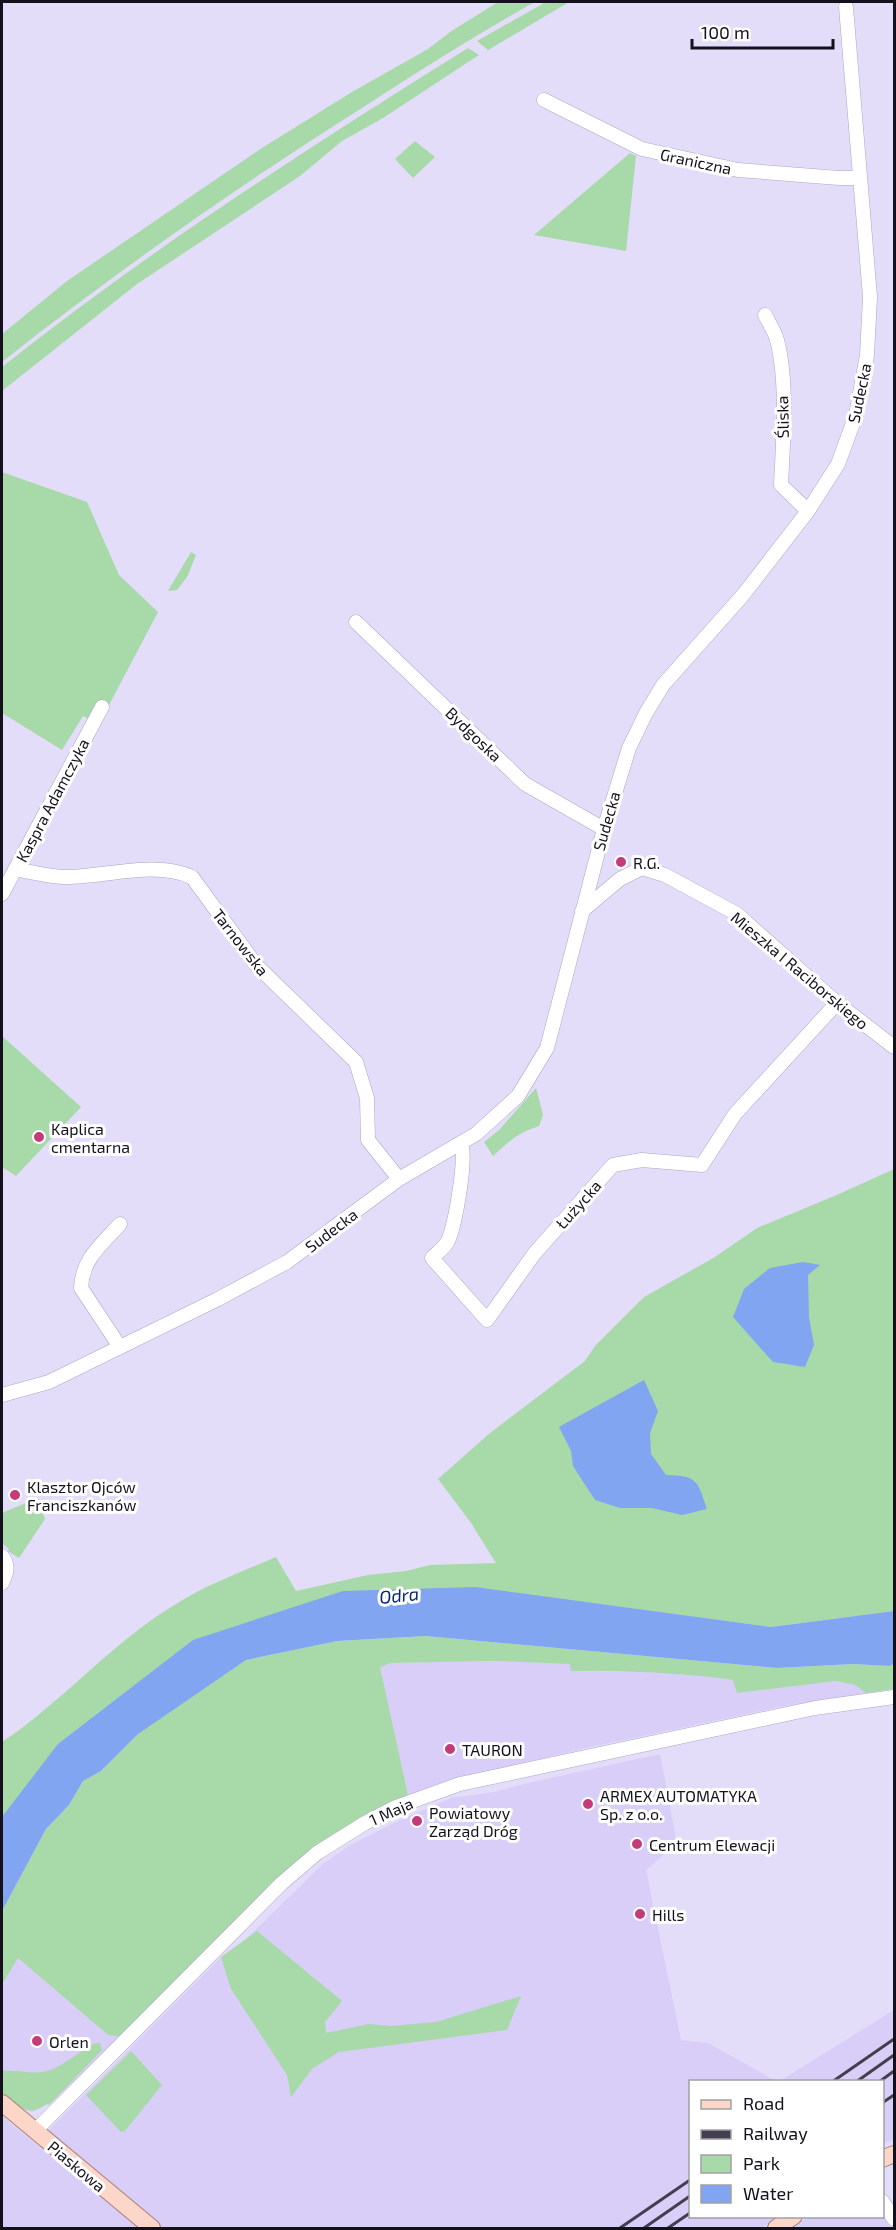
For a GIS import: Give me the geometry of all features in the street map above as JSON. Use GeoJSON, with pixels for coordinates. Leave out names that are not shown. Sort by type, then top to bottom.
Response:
{"type":"FeatureCollection","features":[{"type":"Feature","properties":{"kind":"main road","name":"Piaskowa"},"geometry":{"type":"LineString","coordinates":[[2,2103],[152,2229]]}},
{"type":"Feature","properties":{"kind":"main road"},"geometry":{"type":"LineString","coordinates":[[776,2229],[792,2218]]}},
{"type":"Feature","properties":{"kind":"street","name":"Sudecka"},"geometry":{"type":"LineString","coordinates":[[2,1395],[49,1382],[218,1299],[287,1262],[399,1179],[476,1134],[518,1096],[547,1048],[604,828],[629,748],[646,713],[663,685],[743,595],[808,511],[838,464],[856,415],[867,355],[870,297],[846,7]]}},
{"type":"Feature","properties":{"kind":"street","name":"Graniczna"},"geometry":{"type":"LineString","coordinates":[[544,100],[642,150],[738,170],[859,178]]}},
{"type":"Feature","properties":{"kind":"street","name":"Śliska"},"geometry":{"type":"LineString","coordinates":[[765,315],[777,339],[781,371],[784,423],[781,485],[808,511]]}},
{"type":"Feature","properties":{"kind":"street","name":"Bydgoska"},"geometry":{"type":"LineString","coordinates":[[356,622],[525,784],[604,828]]}},
{"type":"Feature","properties":{"kind":"street","name":"Kaspra Adamczyka"},"geometry":{"type":"LineString","coordinates":[[2,894],[102,707]]}},
{"type":"Feature","properties":{"kind":"street","name":"Mieszka I Raciborskiego"},"geometry":{"type":"LineString","coordinates":[[582,911],[620,879],[642,868],[665,875],[737,914],[837,1004],[894,1047]]}},
{"type":"Feature","properties":{"kind":"street","name":"Tarnowska"},"geometry":{"type":"LineString","coordinates":[[15,869],[65,877],[159,870],[182,873],[192,877],[256,966],[356,1062],[367,1098],[368,1140],[399,1179]]}},
{"type":"Feature","properties":{"kind":"street","name":"Łużycka"},"geometry":{"type":"LineString","coordinates":[[461,1144],[463,1150],[460,1185],[448,1243],[432,1258],[487,1320],[534,1254],[614,1165],[642,1160],[702,1165],[735,1114],[837,1004]]}},
{"type":"Feature","properties":{"kind":"street"},"geometry":{"type":"LineString","coordinates":[[120,1224],[86,1263],[81,1288],[120,1347]]}},
{"type":"Feature","properties":{"kind":"street"},"geometry":{"type":"LineString","coordinates":[[2,1556],[7,1569],[2,1583]]}},
{"type":"Feature","properties":{"kind":"street","name":"1 Maja"},"geometry":{"type":"LineString","coordinates":[[35,2131],[282,1883],[317,1853],[396,1807],[460,1784],[815,1708],[894,1697]]}},
{"type":"Feature","properties":{"kind":"street"},"geometry":{"type":"LineString","coordinates":[[884,2204],[894,2219]]}},
{"type":"Feature","properties":{"kind":"shaded area"},"geometry":{"type":"Polygon","coordinates":[[[495,1661],[571,1664],[571,1671],[690,1673],[734,1680],[737,1693],[836,1681],[855,1685],[866,1693],[779,1707],[586,1748],[446,1781],[408,1795],[379,1667],[391,1663],[495,1661]]]}},
{"type":"Feature","properties":{"kind":"shaded area"},"geometry":{"type":"Polygon","coordinates":[[[660,1754],[677,1843],[646,1870],[681,2040],[708,2043],[774,2080],[689,2080],[689,2218],[777,2218],[762,2228],[158,2228],[46,2133],[221,1957],[243,1942],[324,1863],[352,1844],[451,1798],[494,1792],[660,1754]]]}},
{"type":"Feature","properties":{"kind":"shaded area"},"geometry":{"type":"Polygon","coordinates":[[[18,1958],[108,2035],[121,2037],[49,2105],[33,2112],[24,2110],[2,2093],[2,1986],[18,1958]]]}},
{"type":"Feature","properties":{"kind":"shaded area"},"geometry":{"type":"Polygon","coordinates":[[[894,2010],[894,2140],[884,2143],[884,2080],[782,2080],[894,2010]]]}},
{"type":"Feature","properties":{"kind":"shaded area"},"geometry":{"type":"Polygon","coordinates":[[[2,2116],[15,2127],[139,2228],[2,2228],[2,2116]]]}},
{"type":"Feature","properties":{"kind":"shaded area"},"geometry":{"type":"Polygon","coordinates":[[[884,2217],[891,2228],[790,2228],[807,2218],[884,2217]]]}},
{"type":"Feature","properties":{"kind":"green space"},"geometry":{"type":"Polygon","coordinates":[[[498,2],[535,2],[428,66],[226,197],[90,294],[2,362],[2,334],[67,281],[262,148],[352,92],[428,49],[453,30],[498,2]]]}},
{"type":"Feature","properties":{"kind":"green space"},"geometry":{"type":"Polygon","coordinates":[[[546,2],[569,2],[488,50],[477,41],[546,2]]]}},
{"type":"Feature","properties":{"kind":"green space"},"geometry":{"type":"Polygon","coordinates":[[[468,48],[479,55],[383,118],[342,141],[300,176],[137,284],[2,391],[2,367],[114,282],[289,162],[468,48]]]}},
{"type":"Feature","properties":{"kind":"green space"},"geometry":{"type":"Polygon","coordinates":[[[415,141],[435,157],[413,178],[395,159],[415,141]]]}},
{"type":"Feature","properties":{"kind":"green space"},"geometry":{"type":"Polygon","coordinates":[[[630,153],[636,156],[626,251],[534,235],[630,153]]]}},
{"type":"Feature","properties":{"kind":"green space"},"geometry":{"type":"Polygon","coordinates":[[[2,472],[87,502],[119,575],[158,612],[99,724],[83,716],[62,750],[2,713],[2,472]]]}},
{"type":"Feature","properties":{"kind":"green space"},"geometry":{"type":"Polygon","coordinates":[[[191,552],[196,555],[187,577],[177,590],[168,591],[191,552]]]}},
{"type":"Feature","properties":{"kind":"green space"},"geometry":{"type":"Polygon","coordinates":[[[2,1036],[81,1107],[16,1176],[2,1167],[2,1036]]]}},
{"type":"Feature","properties":{"kind":"green space"},"geometry":{"type":"Polygon","coordinates":[[[536,1088],[543,1115],[539,1126],[514,1138],[493,1156],[484,1142],[499,1130],[536,1088]]]}},
{"type":"Feature","properties":{"kind":"green space"},"geometry":{"type":"Polygon","coordinates":[[[894,1169],[894,1611],[771,1627],[583,1602],[343,1591],[2,1817],[2,1742],[47,1708],[134,1633],[157,1616],[204,1588],[276,1557],[296,1591],[368,1575],[406,1571],[430,1565],[496,1563],[471,1523],[438,1479],[490,1433],[585,1361],[595,1346],[644,1297],[715,1257],[757,1228],[894,1169]]]}},
{"type":"Feature","properties":{"kind":"green space"},"geometry":{"type":"Polygon","coordinates":[[[38,1498],[45,1519],[19,1558],[8,1551],[9,1549],[2,1543],[2,1513],[38,1498]]]}},
{"type":"Feature","properties":{"kind":"green space"},"geometry":{"type":"Polygon","coordinates":[[[426,1636],[777,1668],[853,1664],[889,1666],[894,1664],[894,1689],[866,1693],[855,1685],[836,1681],[737,1693],[733,1680],[652,1672],[571,1671],[570,1664],[495,1661],[391,1663],[380,1667],[408,1795],[313,1849],[121,2037],[108,2035],[18,1958],[2,1985],[2,1911],[46,1829],[69,1805],[83,1781],[101,1771],[138,1734],[173,1707],[246,1660],[337,1641],[426,1636]]]}},
{"type":"Feature","properties":{"kind":"green space"},"geometry":{"type":"Polygon","coordinates":[[[257,1931],[342,2001],[325,2022],[326,2033],[369,2024],[391,2026],[436,2022],[521,1996],[507,2030],[339,2052],[313,2068],[291,2097],[287,2075],[231,1989],[221,1957],[257,1931]]]}},
{"type":"Feature","properties":{"kind":"green space"},"geometry":{"type":"Polygon","coordinates":[[[96,2043],[100,2043],[102,2050],[49,2105],[28,2110],[18,2106],[2,2092],[2,2067],[4,2071],[49,2070],[96,2043]]]}},
{"type":"Feature","properties":{"kind":"green space"},"geometry":{"type":"Polygon","coordinates":[[[131,2051],[162,2085],[125,2131],[121,2132],[86,2095],[131,2051]]]}},
{"type":"Feature","properties":{"kind":"water"},"geometry":{"type":"Polygon","coordinates":[[[803,1262],[820,1265],[808,1275],[809,1317],[814,1345],[805,1367],[773,1362],[733,1317],[744,1289],[770,1268],[803,1262]]]}},
{"type":"Feature","properties":{"kind":"water"},"geometry":{"type":"Polygon","coordinates":[[[644,1380],[658,1411],[650,1433],[651,1454],[666,1475],[690,1478],[694,1481],[701,1491],[707,1509],[682,1515],[652,1508],[620,1508],[595,1500],[573,1466],[571,1451],[559,1427],[644,1380]]]}},
{"type":"Feature","properties":{"kind":"water","name":"Odra"},"geometry":{"type":"Polygon","coordinates":[[[475,1587],[771,1627],[894,1611],[894,1664],[889,1666],[853,1664],[777,1668],[426,1636],[337,1641],[246,1660],[138,1734],[101,1771],[83,1781],[69,1805],[46,1829],[2,1911],[2,1817],[58,1744],[193,1640],[343,1591],[475,1587]]]}},
{"type":"Feature","properties":{"kind":"railway"},"geometry":{"type":"LineString","coordinates":[[835,2080],[894,2039]]}},
{"type":"Feature","properties":{"kind":"railway"},"geometry":{"type":"LineString","coordinates":[[859,2080],[894,2055]]}},
{"type":"Feature","properties":{"kind":"railway"},"geometry":{"type":"LineString","coordinates":[[882,2080],[894,2071]]}},
{"type":"Feature","properties":{"kind":"railway"},"geometry":{"type":"LineString","coordinates":[[884,2102],[894,2095]]}},
{"type":"Feature","properties":{"kind":"railway"},"geometry":{"type":"LineString","coordinates":[[620,2228],[689,2181]]}},
{"type":"Feature","properties":{"kind":"railway"},"geometry":{"type":"LineString","coordinates":[[644,2228],[689,2197]]}},
{"type":"Feature","properties":{"kind":"railway"},"geometry":{"type":"LineString","coordinates":[[668,2228],[689,2214]]}},
{"type":"Feature","properties":{"kind":"place","name":"R.G."},"geometry":{"type":"Point","coordinates":[621,862]}},
{"type":"Feature","properties":{"kind":"place","name":"Kaplica cmentarna"},"geometry":{"type":"Point","coordinates":[39,1137]}},
{"type":"Feature","properties":{"kind":"place","name":"Klasztor Ojców Franciszkanów"},"geometry":{"type":"Point","coordinates":[15,1495]}},
{"type":"Feature","properties":{"kind":"place","name":"TAURON"},"geometry":{"type":"Point","coordinates":[450,1749]}},
{"type":"Feature","properties":{"kind":"place","name":"ARMEX AUTOMATYKA Sp. z o.o."},"geometry":{"type":"Point","coordinates":[588,1804]}},
{"type":"Feature","properties":{"kind":"place","name":"Powiatowy Zarząd Dróg"},"geometry":{"type":"Point","coordinates":[417,1821]}},
{"type":"Feature","properties":{"kind":"place","name":"Centrum Elewacji"},"geometry":{"type":"Point","coordinates":[637,1844]}},
{"type":"Feature","properties":{"kind":"place","name":"Hills"},"geometry":{"type":"Point","coordinates":[640,1914]}},
{"type":"Feature","properties":{"kind":"place","name":"Orlen"},"geometry":{"type":"Point","coordinates":[37,2041]}}]}
